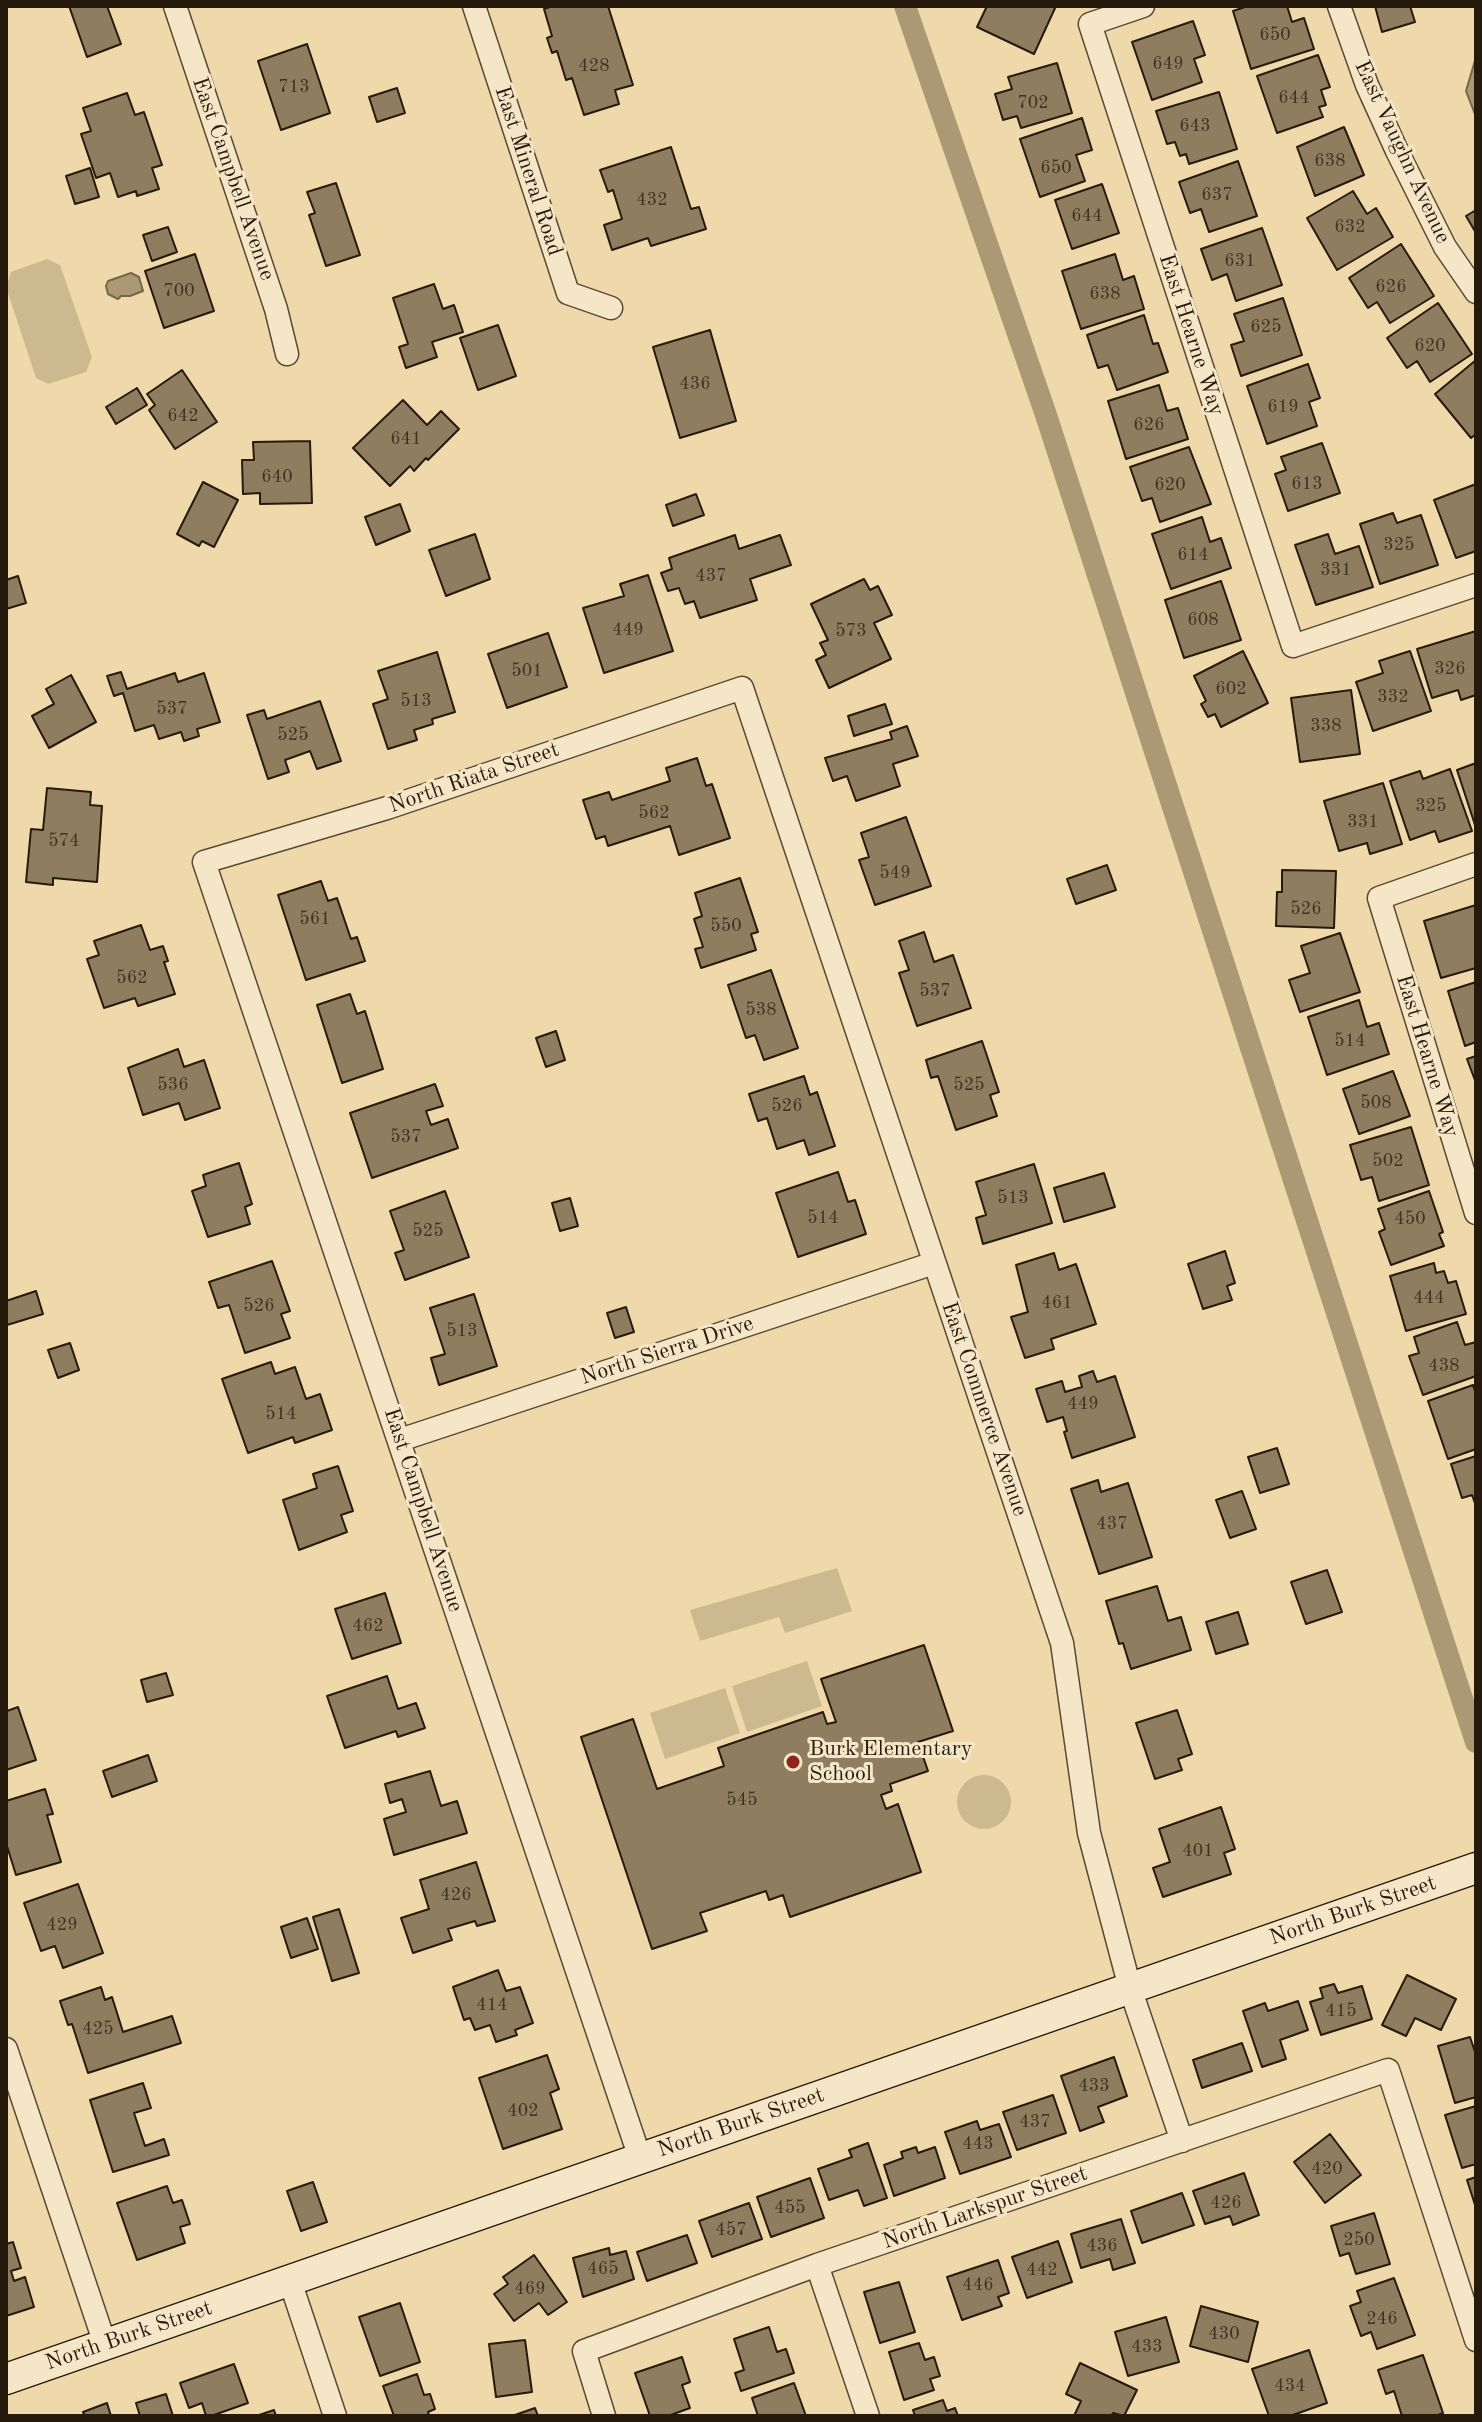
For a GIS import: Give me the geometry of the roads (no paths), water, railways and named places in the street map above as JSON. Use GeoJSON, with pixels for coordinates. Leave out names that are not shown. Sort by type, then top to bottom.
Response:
{"type":"FeatureCollection","features":[{"type":"Feature","properties":{"kind":"street","name":"East Campbell Avenue"},"geometry":{"type":"LineString","coordinates":[[175,6],[276,309],[287,354]]}},
{"type":"Feature","properties":{"kind":"street","name":"East Mineral Road"},"geometry":{"type":"LineString","coordinates":[[474,6],[568,293],[611,308]]}},
{"type":"Feature","properties":{"kind":"street","name":"East Hearne Way"},"geometry":{"type":"LineString","coordinates":[[1143,6],[1090,24],[1293,646],[1476,585]]}},
{"type":"Feature","properties":{"kind":"street","name":"East Vaughn Avenue"},"geometry":{"type":"LineString","coordinates":[[1339,6],[1367,85],[1397,151],[1445,247],[1476,292]]}},
{"type":"Feature","properties":{"kind":"street","name":"North Riata Street"},"geometry":{"type":"LineString","coordinates":[[204,862],[387,808],[742,688]]}},
{"type":"Feature","properties":{"kind":"street","name":"East Commerce Avenue"},"geometry":{"type":"LineString","coordinates":[[742,688],[1062,1643],[1089,1833],[1130,1988],[1182,2141]]}},
{"type":"Feature","properties":{"kind":"street","name":"East Campbell Avenue"},"geometry":{"type":"LineString","coordinates":[[204,862],[640,2158]]}},
{"type":"Feature","properties":{"kind":"street","name":"East Hearne Way"},"geometry":{"type":"LineString","coordinates":[[1476,864],[1379,898],[1476,1213]]}},
{"type":"Feature","properties":{"kind":"street","name":"North Sierra Drive"},"geometry":{"type":"LineString","coordinates":[[400,1440],[934,1263]]}},
{"type":"Feature","properties":{"kind":"street","name":"North Burk Street"},"geometry":{"type":"LineString","coordinates":[[6,2379],[1476,1868]]}},
{"type":"Feature","properties":{"kind":"street"},"geometry":{"type":"LineString","coordinates":[[6,2049],[105,2344]]}},
{"type":"Feature","properties":{"kind":"street","name":"North Larkspur Street"},"geometry":{"type":"LineString","coordinates":[[604,2416],[584,2351],[817,2265],[1388,2070],[1476,2340]]}},
{"type":"Feature","properties":{"kind":"street"},"geometry":{"type":"LineString","coordinates":[[817,2265],[868,2416]]}},
{"type":"Feature","properties":{"kind":"street"},"geometry":{"type":"LineString","coordinates":[[290,2281],[335,2416]]}},
{"type":"Feature","properties":{"kind":"waterway"},"geometry":{"type":"LineString","coordinates":[[905,6],[1046,415],[1476,1742]]}},
{"type":"Feature","properties":{"kind":"place","name":"Burk Elementary School"},"geometry":{"type":"Point","coordinates":[793,1762]}}]}
